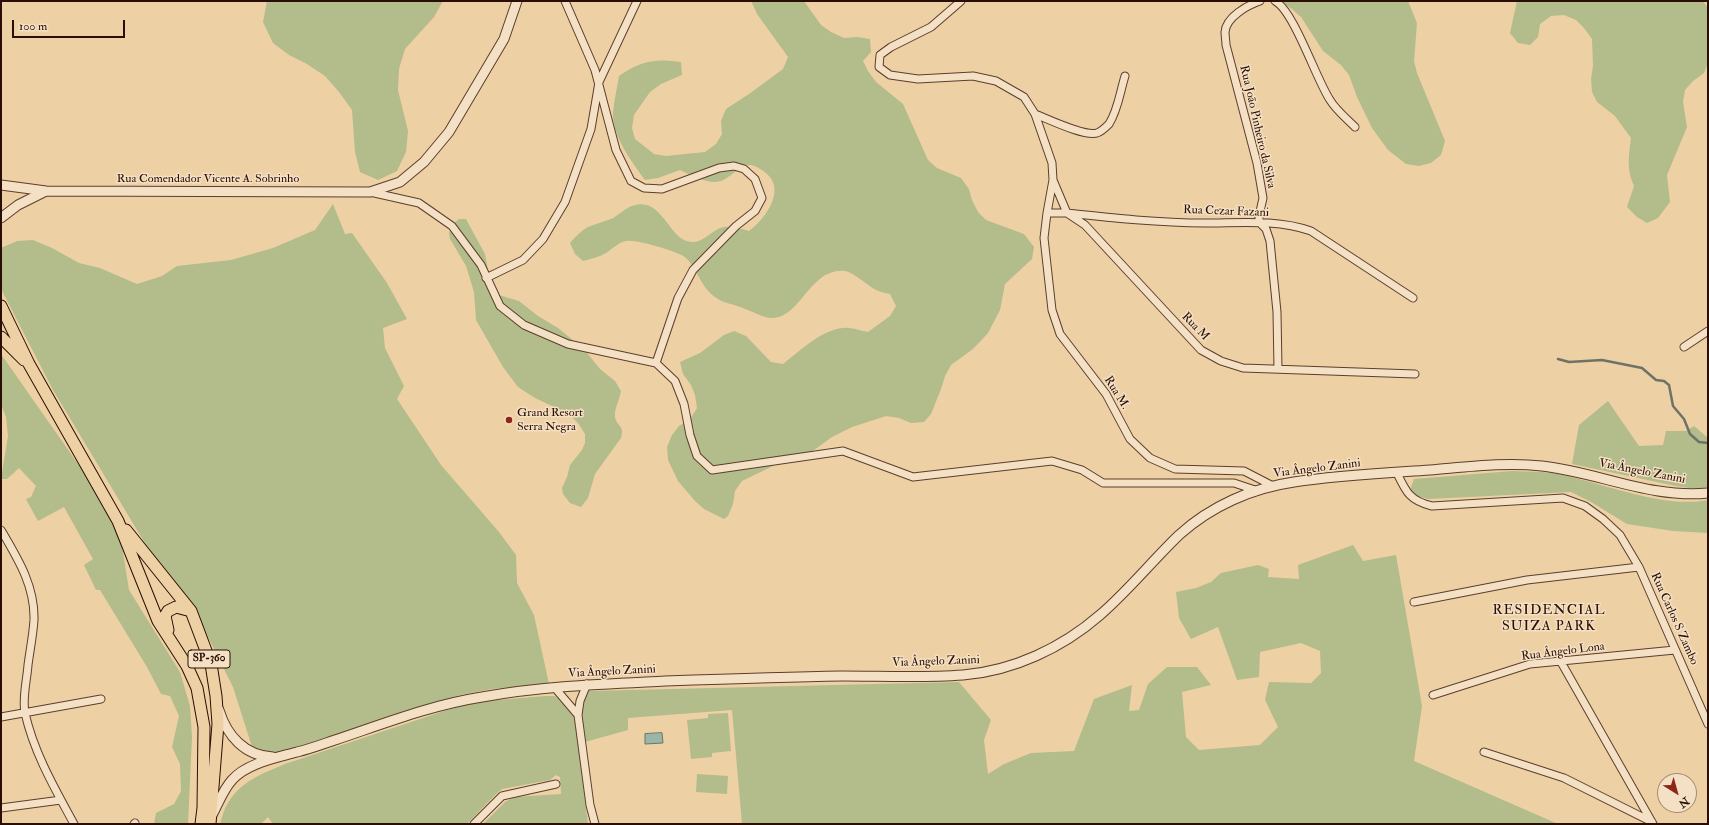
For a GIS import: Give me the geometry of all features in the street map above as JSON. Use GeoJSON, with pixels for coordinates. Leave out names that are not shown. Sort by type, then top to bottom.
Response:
{"type":"FeatureCollection","features":[{"type":"Feature","properties":{"kind":"main road","name":"SP-360"},"geometry":{"type":"LineString","coordinates":[[1,306],[29,364],[118,521],[158,621],[170,637],[187,666],[197,688],[204,727],[203,808],[201,824]]}},
{"type":"Feature","properties":{"kind":"main road","name":"SP-360"},"geometry":{"type":"LineString","coordinates":[[1,337],[29,364]]}},
{"type":"Feature","properties":{"kind":"main road","name":"SP-360"},"geometry":{"type":"LineString","coordinates":[[118,521],[191,611],[211,664],[216,696],[218,724],[210,821]]}},
{"type":"Feature","properties":{"kind":"main road","name":"SP-360"},"geometry":{"type":"LineString","coordinates":[[170,637],[165,621],[165,616],[168,611],[176,607],[191,611]]}},
{"type":"Feature","properties":{"kind":"street","name":"Rua Comendador Vicente A. Sobrinho"},"geometry":{"type":"LineString","coordinates":[[1,185],[46,191],[370,192],[400,182],[424,162],[449,132],[504,39],[517,1]]}},
{"type":"Feature","properties":{"kind":"street"},"geometry":{"type":"LineString","coordinates":[[565,1],[599,82],[616,150],[631,182],[644,188],[662,189],[719,168],[734,166],[744,169],[755,179],[762,198],[755,212],[736,226],[693,270],[678,298],[656,362]]}},
{"type":"Feature","properties":{"kind":"street"},"geometry":{"type":"LineString","coordinates":[[486,278],[523,260],[543,239],[565,202],[591,130],[599,82],[637,1]]}},
{"type":"Feature","properties":{"kind":"street"},"geometry":{"type":"LineString","coordinates":[[961,1],[931,27],[891,47],[880,55],[879,67],[890,75],[918,79],[973,76],[996,81],[1024,97],[1035,114],[1052,163],[1053,180],[1067,213],[1047,213]]}},
{"type":"Feature","properties":{"kind":"street","name":"Rua João Pinheiro da Silva"},"geometry":{"type":"LineString","coordinates":[[1259,222],[1263,198],[1257,163],[1226,45],[1225,31],[1234,16],[1249,5],[1260,1]]}},
{"type":"Feature","properties":{"kind":"street"},"geometry":{"type":"LineString","coordinates":[[1275,1],[1285,10],[1295,28],[1330,101],[1355,127]]}},
{"type":"Feature","properties":{"kind":"street"},"geometry":{"type":"LineString","coordinates":[[1035,114],[1087,134],[1097,133],[1106,128],[1110,122],[1115,111],[1125,76]]}},
{"type":"Feature","properties":{"kind":"street","name":"Rua M."},"geometry":{"type":"LineString","coordinates":[[1053,180],[1044,238],[1052,310],[1060,334],[1106,394],[1130,439],[1150,458],[1175,469],[1244,471],[1273,486]]}},
{"type":"Feature","properties":{"kind":"street"},"geometry":{"type":"LineString","coordinates":[[1,218],[18,205],[46,191]]}},
{"type":"Feature","properties":{"kind":"street"},"geometry":{"type":"LineString","coordinates":[[370,192],[419,203],[452,226],[482,266],[486,278],[500,306],[524,325],[568,344],[656,362],[675,381],[684,404],[690,435],[697,456],[712,470],[843,451],[913,477],[1052,461],[1082,470],[1103,483],[1234,483],[1255,490]]}},
{"type":"Feature","properties":{"kind":"street","name":"Rua Cezar Fazani"},"geometry":{"type":"LineString","coordinates":[[1067,213],[1112,218],[1204,223],[1259,222],[1303,228],[1311,231],[1413,298]]}},
{"type":"Feature","properties":{"kind":"street","name":"Rua M"},"geometry":{"type":"LineString","coordinates":[[1067,213],[1085,225],[1201,350],[1221,361],[1242,368],[1415,374]]}},
{"type":"Feature","properties":{"kind":"street"},"geometry":{"type":"LineString","coordinates":[[1259,222],[1266,229],[1270,241],[1277,312],[1278,369]]}},
{"type":"Feature","properties":{"kind":"street"},"geometry":{"type":"LineString","coordinates":[[1684,346],[1708,331]]}},
{"type":"Feature","properties":{"kind":"street","name":"Via Ângelo Zanini"},"geometry":{"type":"LineString","coordinates":[[210,821],[233,779],[246,769],[276,757],[301,751],[458,701],[529,690],[587,684],[773,677],[962,675],[1006,667],[1044,653],[1070,638],[1103,613],[1182,533],[1215,508],[1255,490],[1273,486],[1296,482],[1397,472],[1486,466],[1537,465],[1578,471],[1664,491],[1683,494],[1708,493]]}},
{"type":"Feature","properties":{"kind":"street","name":"Rua Carlos S Zambo"},"geometry":{"type":"LineString","coordinates":[[1397,472],[1405,490],[1413,499],[1432,506],[1563,498],[1585,506],[1603,519],[1620,534],[1638,567],[1708,724]]}},
{"type":"Feature","properties":{"kind":"street"},"geometry":{"type":"LineString","coordinates":[[1,530],[22,566],[29,585],[32,600],[34,619],[25,698],[25,712],[37,749],[74,824]]}},
{"type":"Feature","properties":{"kind":"street"},"geometry":{"type":"LineString","coordinates":[[1414,602],[1527,580],[1638,567]]}},
{"type":"Feature","properties":{"kind":"street","name":"Rua Ângelo Lona"},"geometry":{"type":"LineString","coordinates":[[1433,695],[1530,664],[1675,650]]}},
{"type":"Feature","properties":{"kind":"street"},"geometry":{"type":"LineString","coordinates":[[1561,662],[1652,823]]}},
{"type":"Feature","properties":{"kind":"street"},"geometry":{"type":"LineString","coordinates":[[587,684],[580,701],[578,715],[590,805],[595,824]]}},
{"type":"Feature","properties":{"kind":"street"},"geometry":{"type":"LineString","coordinates":[[555,688],[578,715]]}},
{"type":"Feature","properties":{"kind":"street","name":"Via Ângelo Zanini"},"geometry":{"type":"LineString","coordinates":[[216,696],[222,718],[234,739],[258,756],[276,757]]}},
{"type":"Feature","properties":{"kind":"street"},"geometry":{"type":"LineString","coordinates":[[1,717],[101,699]]}},
{"type":"Feature","properties":{"kind":"street"},"geometry":{"type":"LineString","coordinates":[[1484,752],[1564,778],[1652,823]]}},
{"type":"Feature","properties":{"kind":"street"},"geometry":{"type":"LineString","coordinates":[[474,824],[502,796],[556,784]]}},
{"type":"Feature","properties":{"kind":"street"},"geometry":{"type":"LineString","coordinates":[[1,808],[61,800]]}},
{"type":"Feature","properties":{"kind":"green space"},"geometry":{"type":"Polygon","coordinates":[[[267,1],[443,1],[434,17],[405,49],[399,69],[398,90],[408,131],[406,152],[397,171],[378,180],[360,172],[355,152],[352,110],[325,76],[307,64],[289,55],[273,43],[263,22],[267,1]]]}},
{"type":"Feature","properties":{"kind":"green space"},"geometry":{"type":"Polygon","coordinates":[[[751,1],[804,1],[821,25],[831,32],[844,38],[857,37],[870,39],[871,52],[863,61],[876,82],[903,104],[928,160],[937,168],[961,178],[969,189],[972,200],[978,212],[986,220],[1024,234],[1034,247],[1032,259],[1005,284],[1000,310],[988,333],[973,349],[951,365],[945,376],[931,414],[924,422],[911,423],[899,418],[886,416],[852,427],[832,437],[799,461],[775,465],[742,481],[735,491],[733,504],[728,516],[724,519],[704,509],[695,501],[678,481],[668,460],[667,447],[672,435],[679,426],[690,419],[697,408],[695,395],[691,385],[683,374],[680,362],[700,353],[724,335],[734,331],[746,336],[771,362],[783,364],[811,342],[827,333],[843,328],[868,332],[890,316],[896,306],[890,294],[876,290],[848,272],[833,272],[824,276],[815,283],[800,301],[784,315],[771,318],[718,299],[710,293],[702,283],[686,258],[667,249],[639,242],[626,241],[618,244],[606,253],[583,261],[575,254],[570,243],[578,234],[588,227],[611,219],[627,208],[643,204],[652,207],[659,213],[677,235],[685,240],[693,242],[701,240],[725,227],[734,227],[749,231],[767,212],[774,196],[772,181],[759,168],[751,165],[741,168],[725,179],[715,182],[702,180],[680,170],[658,178],[645,180],[619,140],[613,113],[619,76],[634,67],[648,62],[663,60],[681,62],[682,75],[661,84],[650,92],[634,115],[632,128],[635,139],[654,154],[666,156],[705,152],[716,144],[722,134],[721,121],[726,109],[783,69],[788,57],[757,14],[751,1]]]}},
{"type":"Feature","properties":{"kind":"green space"},"geometry":{"type":"Polygon","coordinates":[[[1278,1],[1408,1],[1417,23],[1414,61],[1417,73],[1445,141],[1441,155],[1431,163],[1419,166],[1406,164],[1388,150],[1372,128],[1357,97],[1349,75],[1341,65],[1323,51],[1301,17],[1292,9],[1278,1]]]}},
{"type":"Feature","properties":{"kind":"green space"},"geometry":{"type":"Polygon","coordinates":[[[1517,1],[1703,1],[1708,8],[1708,63],[1704,73],[1693,81],[1685,90],[1683,102],[1687,127],[1667,175],[1670,202],[1658,218],[1647,223],[1637,217],[1627,207],[1634,186],[1631,180],[1629,168],[1631,138],[1615,116],[1597,102],[1592,92],[1592,39],[1576,20],[1564,15],[1551,16],[1540,24],[1538,37],[1530,45],[1518,43],[1510,33],[1517,1]]]}},
{"type":"Feature","properties":{"kind":"green space"},"geometry":{"type":"Polygon","coordinates":[[[333,204],[345,234],[352,233],[387,283],[407,319],[383,328],[385,348],[404,386],[397,399],[441,465],[499,532],[516,555],[517,583],[534,615],[549,684],[492,689],[460,695],[297,748],[280,752],[259,752],[253,750],[233,687],[200,621],[169,574],[146,545],[53,390],[1,289],[1,248],[17,241],[33,240],[52,248],[79,263],[100,268],[137,284],[162,276],[177,266],[231,260],[273,248],[315,230],[333,204]]]}},
{"type":"Feature","properties":{"kind":"green space"},"geometry":{"type":"Polygon","coordinates":[[[459,219],[466,219],[485,254],[494,291],[499,295],[519,301],[538,316],[558,328],[584,349],[600,369],[615,381],[621,391],[616,407],[615,417],[622,431],[621,438],[595,474],[588,498],[581,507],[570,503],[563,494],[562,488],[570,465],[582,450],[585,443],[585,434],[578,423],[569,414],[535,398],[518,387],[503,367],[476,320],[474,292],[466,266],[450,239],[449,233],[454,223],[459,219]]]}},
{"type":"Feature","properties":{"kind":"green space"},"geometry":{"type":"Polygon","coordinates":[[[1,354],[118,521],[129,590],[180,672],[190,706],[192,737],[188,824],[154,824],[156,813],[174,804],[181,791],[180,764],[172,747],[179,716],[170,696],[161,694],[147,667],[100,590],[96,590],[84,565],[93,559],[64,507],[38,521],[26,499],[31,497],[36,486],[19,468],[7,479],[1,479],[8,436],[6,417],[1,404],[1,354]]]}},
{"type":"Feature","properties":{"kind":"green space"},"geometry":{"type":"Polygon","coordinates":[[[1608,401],[1639,446],[1663,445],[1666,431],[1686,431],[1694,426],[1708,438],[1708,487],[1695,489],[1676,486],[1572,464],[1579,425],[1608,401]]]}},
{"type":"Feature","properties":{"kind":"green space"},"geometry":{"type":"Polygon","coordinates":[[[1512,471],[1558,474],[1633,494],[1672,501],[1690,502],[1708,500],[1708,533],[1673,531],[1627,524],[1591,502],[1571,492],[1428,499],[1418,496],[1410,490],[1414,479],[1512,471]]]}},
{"type":"Feature","properties":{"kind":"green space"},"geometry":{"type":"Polygon","coordinates":[[[1353,545],[1363,561],[1396,555],[1422,706],[1414,761],[1558,824],[742,824],[732,710],[628,718],[628,730],[585,742],[583,710],[589,691],[959,682],[991,720],[984,740],[988,774],[1004,764],[1031,753],[1074,751],[1094,699],[1132,685],[1129,711],[1139,710],[1148,684],[1167,667],[1197,667],[1211,685],[1182,692],[1186,737],[1199,750],[1260,745],[1278,727],[1265,700],[1269,682],[1311,683],[1321,673],[1320,651],[1301,643],[1260,652],[1259,677],[1237,680],[1218,627],[1191,639],[1179,618],[1176,592],[1196,588],[1211,582],[1221,573],[1258,565],[1269,569],[1268,577],[1299,579],[1298,565],[1353,545]]]}},
{"type":"Feature","properties":{"kind":"green space"},"geometry":{"type":"Polygon","coordinates":[[[555,696],[575,717],[588,824],[483,824],[505,802],[514,797],[561,794],[560,777],[556,775],[550,780],[502,789],[467,824],[273,824],[268,817],[261,824],[220,824],[227,805],[239,789],[260,775],[285,764],[453,708],[485,701],[555,696]]]}},
{"type":"Feature","properties":{"kind":"green space"},"geometry":{"type":"Polygon","coordinates":[[[728,713],[731,751],[712,753],[712,757],[691,759],[687,720],[708,718],[708,714],[728,713]]]}},
{"type":"Feature","properties":{"kind":"green space"},"geometry":{"type":"Polygon","coordinates":[[[697,774],[728,776],[727,794],[696,792],[697,774]]]}},
{"type":"Feature","properties":{"kind":"shaded area"},"geometry":{"type":"Polygon","coordinates":[[[662,733],[663,743],[645,744],[645,734],[662,733]]]}},
{"type":"Feature","properties":{"kind":"waterway"},"geometry":{"type":"LineString","coordinates":[[1558,359],[1569,362],[1602,360],[1642,368],[1656,380],[1664,381],[1669,385],[1673,406],[1684,419],[1690,434],[1699,442],[1708,443]]}},
{"type":"Feature","properties":{"kind":"place","name":"Grand Resort Serra Negra"},"geometry":{"type":"Point","coordinates":[509,420]}},
{"type":"Feature","properties":{"kind":"district","name":"RESIDENCIAL SUIZA PARK"},"geometry":{"type":"Point","coordinates":[1549,620]}}]}
